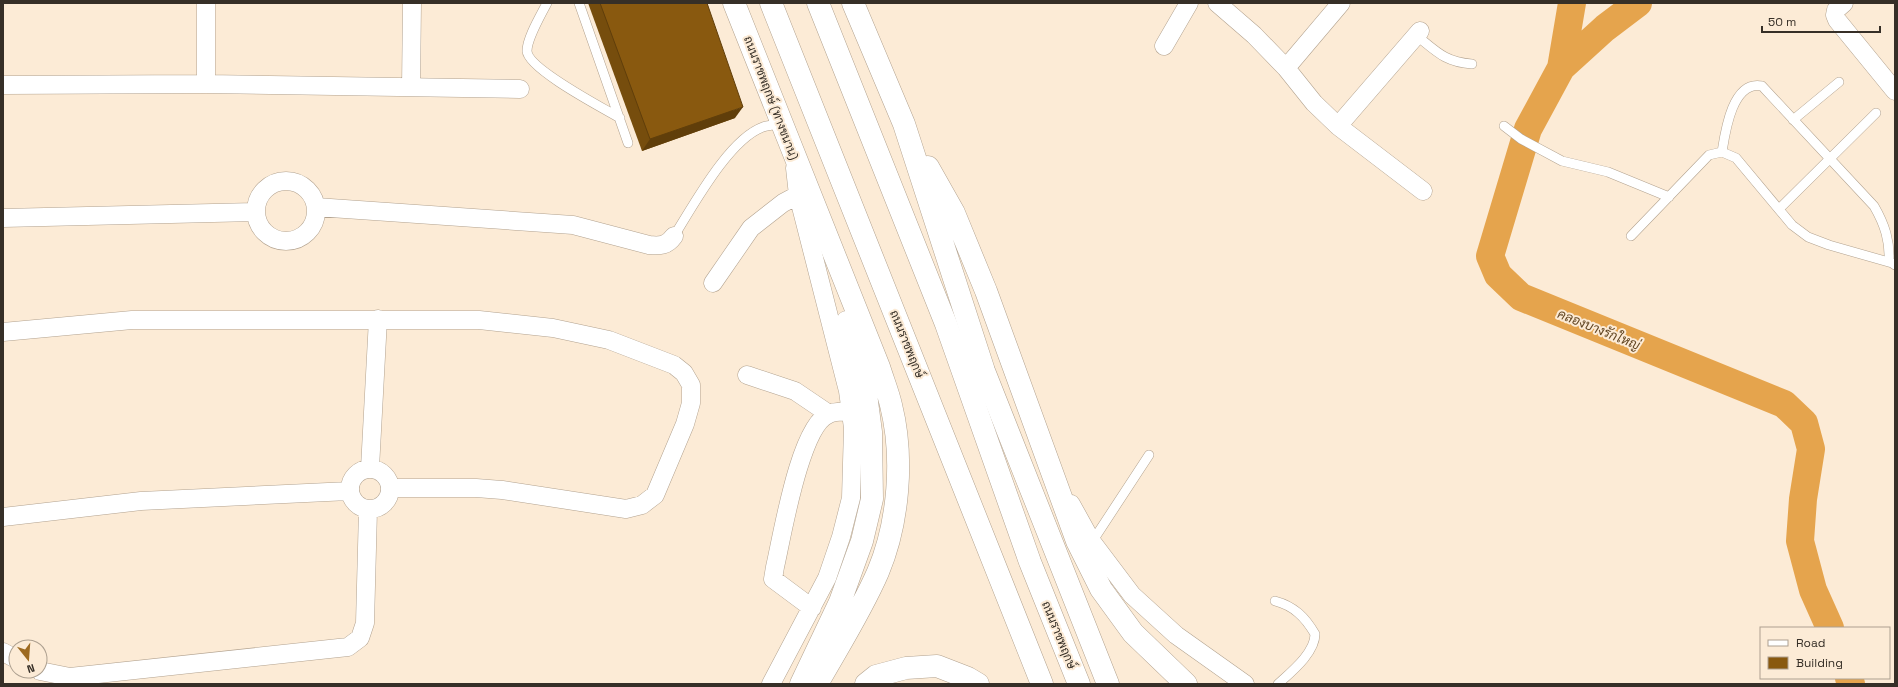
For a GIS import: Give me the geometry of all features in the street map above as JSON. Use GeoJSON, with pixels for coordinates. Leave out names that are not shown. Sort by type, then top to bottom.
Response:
{"type":"FeatureCollection","features":[{"type":"Feature","properties":{"kind":"main road","name":"ถนนราชพฤกษ์ (ทางขนาน)"},"geometry":{"type":"LineString","coordinates":[[734,3],[793,154],[803,194]]}},
{"type":"Feature","properties":{"kind":"main road","name":"ถนนราชพฤกษ์"},"geometry":{"type":"LineString","coordinates":[[771,3],[1042,684]]}},
{"type":"Feature","properties":{"kind":"main road","name":"ถนนราชพฤกษ์"},"geometry":{"type":"LineString","coordinates":[[818,3],[946,324],[1030,562],[1079,684]]}},
{"type":"Feature","properties":{"kind":"main road"},"geometry":{"type":"LineString","coordinates":[[853,3],[904,124],[984,371],[1057,559],[1108,684]]}},
{"type":"Feature","properties":{"kind":"main road"},"geometry":{"type":"LineString","coordinates":[[904,124],[954,214],[986,291],[1040,443],[1077,541],[1101,589],[1132,633],[1186,684]]}},
{"type":"Feature","properties":{"kind":"main road"},"geometry":{"type":"LineString","coordinates":[[803,194],[878,367],[891,405],[897,446],[898,487],[891,529],[879,571],[859,611],[817,684]]}},
{"type":"Feature","properties":{"kind":"main road"},"geometry":{"type":"LineString","coordinates":[[801,684],[840,602],[862,541],[872,500],[873,466],[866,394],[842,305],[803,194]]}},
{"type":"Feature","properties":{"kind":"main road"},"geometry":{"type":"LineString","coordinates":[[866,684],[876,676],[906,668],[937,666],[968,678],[978,684]]}},
{"type":"Feature","properties":{"kind":"street"},"geometry":{"type":"LineString","coordinates":[[206,3],[206,84]]}},
{"type":"Feature","properties":{"kind":"street"},"geometry":{"type":"LineString","coordinates":[[411,87],[412,3]]}},
{"type":"Feature","properties":{"kind":"street"},"geometry":{"type":"LineString","coordinates":[[1164,46],[1189,3]]}},
{"type":"Feature","properties":{"kind":"street"},"geometry":{"type":"LineString","coordinates":[[1217,3],[1254,35],[1286,68],[1314,103],[1338,126],[1423,191]]}},
{"type":"Feature","properties":{"kind":"street"},"geometry":{"type":"LineString","coordinates":[[1286,68],[1341,3]]}},
{"type":"Feature","properties":{"kind":"street"},"geometry":{"type":"LineString","coordinates":[[1844,3],[1836,10],[1835,15],[1837,20],[1895,91]]}},
{"type":"Feature","properties":{"kind":"street"},"geometry":{"type":"LineString","coordinates":[[1338,126],[1418,33]]}},
{"type":"Feature","properties":{"kind":"street"},"geometry":{"type":"LineString","coordinates":[[3,85],[206,84],[520,89]]}},
{"type":"Feature","properties":{"kind":"street"},"geometry":{"type":"LineString","coordinates":[[283,181],[298,183],[310,193],[316,207],[314,223],[304,236],[288,241],[272,238],[260,227],[255,212],[259,197],[269,186],[283,181]]}},
{"type":"Feature","properties":{"kind":"street"},"geometry":{"type":"LineString","coordinates":[[713,283],[751,228],[783,203],[803,194],[848,391],[853,460],[851,498],[841,537],[827,578],[770,684]]}},
{"type":"Feature","properties":{"kind":"street"},"geometry":{"type":"LineString","coordinates":[[316,207],[573,225],[649,245],[662,246],[669,243],[674,236]]}},
{"type":"Feature","properties":{"kind":"street"},"geometry":{"type":"LineString","coordinates":[[3,218],[255,212]]}},
{"type":"Feature","properties":{"kind":"street"},"geometry":{"type":"LineString","coordinates":[[370,468],[378,319]]}},
{"type":"Feature","properties":{"kind":"street"},"geometry":{"type":"LineString","coordinates":[[3,332],[132,320],[479,320],[553,328],[610,340],[663,360],[684,373],[691,385],[691,403],[685,424],[655,495],[642,505],[626,509],[489,489],[391,488]]}},
{"type":"Feature","properties":{"kind":"street"},"geometry":{"type":"LineString","coordinates":[[747,375],[795,391],[828,414]]}},
{"type":"Feature","properties":{"kind":"street"},"geometry":{"type":"LineString","coordinates":[[812,608],[773,580],[797,468],[807,443],[818,424],[828,414],[850,411]]}},
{"type":"Feature","properties":{"kind":"street"},"geometry":{"type":"LineString","coordinates":[[1040,443],[1092,542],[1132,595],[1176,635],[1245,684]]}},
{"type":"Feature","properties":{"kind":"street"},"geometry":{"type":"LineString","coordinates":[[370,468],[378,470],[384,474],[389,480],[391,488],[387,501],[381,506],[368,510],[357,506],[350,496],[349,491],[350,484],[357,473],[370,468]]}},
{"type":"Feature","properties":{"kind":"street"},"geometry":{"type":"LineString","coordinates":[[3,517],[141,501],[349,491]]}},
{"type":"Feature","properties":{"kind":"street"},"geometry":{"type":"LineString","coordinates":[[48,673],[70,677],[348,647],[360,638],[366,623],[368,510]]}},
{"type":"Feature","properties":{"kind":"lane"},"geometry":{"type":"LineString","coordinates":[[547,3],[528,45],[529,57],[534,64],[573,91],[620,118]]}},
{"type":"Feature","properties":{"kind":"lane"},"geometry":{"type":"LineString","coordinates":[[579,3],[628,143]]}},
{"type":"Feature","properties":{"kind":"lane"},"geometry":{"type":"LineString","coordinates":[[1418,33],[1445,58],[1452,61],[1472,64]]}},
{"type":"Feature","properties":{"kind":"lane"},"geometry":{"type":"LineString","coordinates":[[1793,120],[1839,82]]}},
{"type":"Feature","properties":{"kind":"lane"},"geometry":{"type":"LineString","coordinates":[[1631,236],[1709,155],[1722,152],[1736,158],[1792,225],[1808,237],[1892,264],[1888,238],[1881,217],[1874,206],[1762,86],[1751,87],[1745,90],[1733,107],[1722,152]]}},
{"type":"Feature","properties":{"kind":"lane"},"geometry":{"type":"LineString","coordinates":[[1779,209],[1876,113]]}},
{"type":"Feature","properties":{"kind":"lane"},"geometry":{"type":"LineString","coordinates":[[674,236],[732,150],[751,134],[763,127],[781,124]]}},
{"type":"Feature","properties":{"kind":"lane"},"geometry":{"type":"LineString","coordinates":[[1504,126],[1521,139],[1555,158],[1608,172],[1669,197]]}},
{"type":"Feature","properties":{"kind":"lane"},"geometry":{"type":"LineString","coordinates":[[1092,542],[1149,455]]}},
{"type":"Feature","properties":{"kind":"lane"},"geometry":{"type":"LineString","coordinates":[[1275,600],[1298,611],[1315,634],[1314,643],[1307,654],[1278,684]]}},
{"type":"Feature","properties":{"kind":"building"},"geometry":{"type":"Polygon","coordinates":[[[600,3],[707,3],[743,107],[650,139],[600,3]]]}},
{"type":"Feature","properties":{"kind":"waterway"},"geometry":{"type":"LineString","coordinates":[[1561,68],[1572,3]]}},
{"type":"Feature","properties":{"kind":"waterway","name":"คลองบางรักใหญ่"},"geometry":{"type":"LineString","coordinates":[[1638,3],[1605,28],[1561,68],[1528,129],[1490,256],[1498,275],[1521,297],[1784,404],[1804,423],[1811,449],[1803,499],[1800,541],[1813,590],[1830,627]]}},
{"type":"Feature","properties":{"kind":"waterway","name":"คลองบางรักใหญ่"},"geometry":{"type":"LineString","coordinates":[[1849,679],[1851,684]]}}]}
